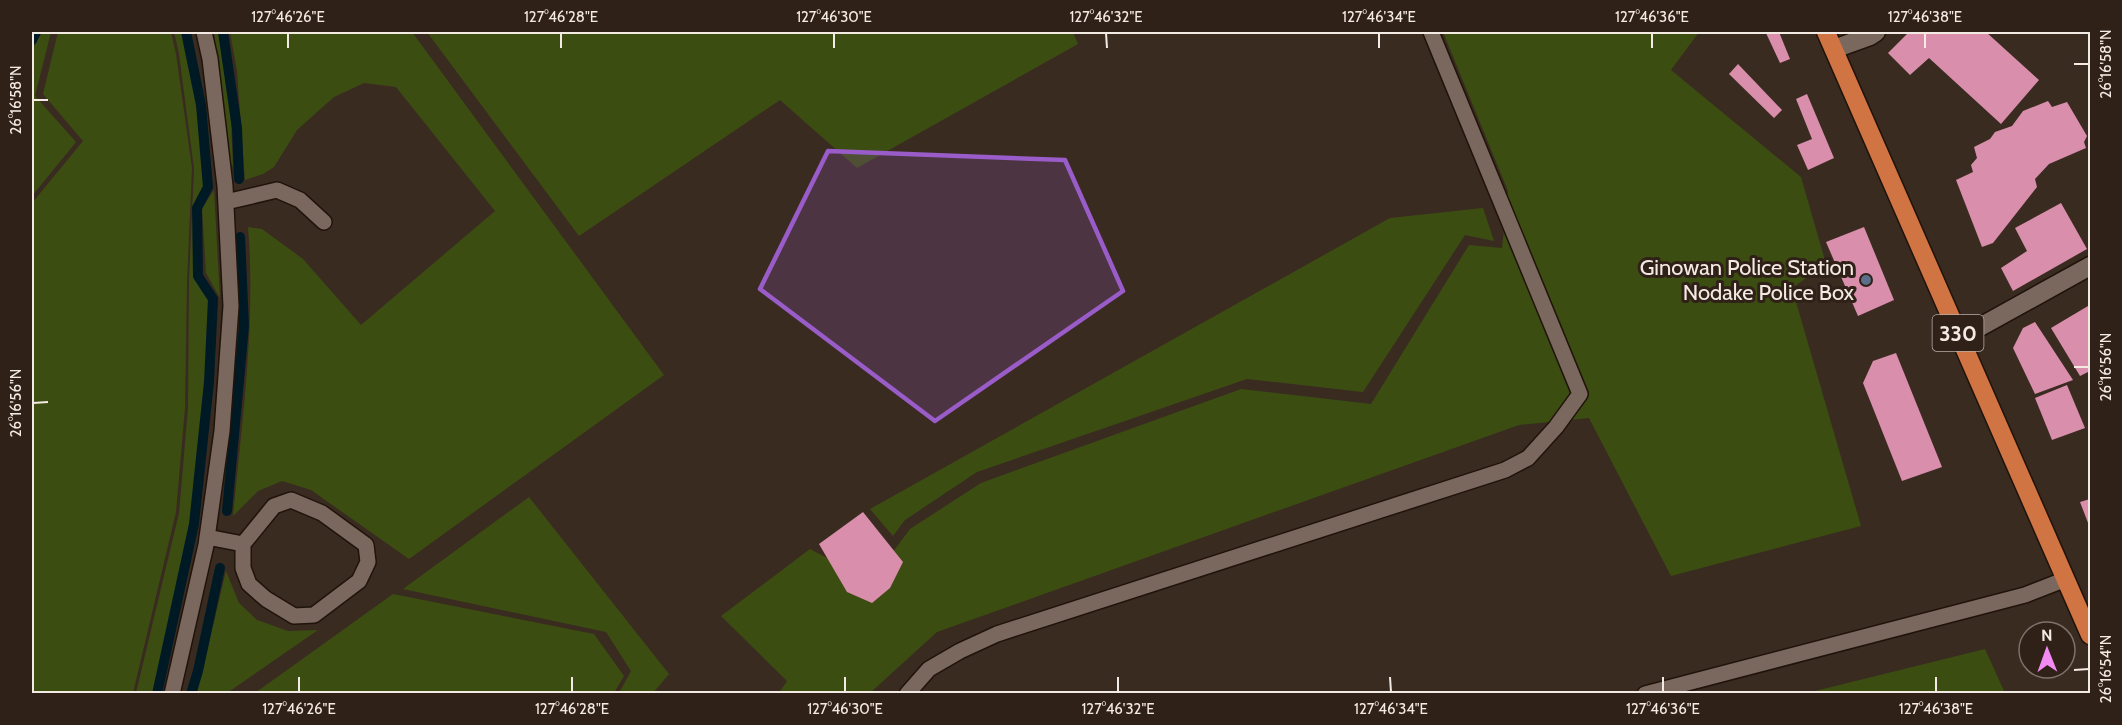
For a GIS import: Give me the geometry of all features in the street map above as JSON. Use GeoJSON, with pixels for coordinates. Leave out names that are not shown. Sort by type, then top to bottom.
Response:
{"type":"FeatureCollection","features":[{"type":"Feature","properties":{"kind":"highway","name":"330"},"geometry":{"type":"LineString","coordinates":[[1826,32],[2091,635]]}},
{"type":"Feature","properties":{"kind":"street"},"geometry":{"type":"LineString","coordinates":[[1834,50],[1876,32]]}},
{"type":"Feature","properties":{"kind":"street"},"geometry":{"type":"LineString","coordinates":[[1960,338],[2091,266]]}},
{"type":"Feature","properties":{"kind":"lane"},"geometry":{"type":"LineString","coordinates":[[172,693],[207,537],[222,430],[231,306],[226,202],[210,59],[204,32]]}},
{"type":"Feature","properties":{"kind":"lane"},"geometry":{"type":"LineString","coordinates":[[907,693],[929,669],[960,651],[997,634],[1505,470],[1528,458],[1556,427],[1580,394],[1431,32]]}},
{"type":"Feature","properties":{"kind":"lane"},"geometry":{"type":"LineString","coordinates":[[226,202],[278,190],[300,200],[324,222]]}},
{"type":"Feature","properties":{"kind":"lane"},"geometry":{"type":"LineString","coordinates":[[291,500],[322,513],[366,545],[368,562],[359,581],[314,615],[294,616],[266,599],[249,584],[243,568],[243,544],[274,506],[291,500]]}},
{"type":"Feature","properties":{"kind":"lane"},"geometry":{"type":"LineString","coordinates":[[207,537],[243,544]]}},
{"type":"Feature","properties":{"kind":"lane"},"geometry":{"type":"LineString","coordinates":[[1645,693],[2025,595],[2066,579]]}},
{"type":"Feature","properties":{"kind":"highlighted area"},"geometry":{"type":"Polygon","coordinates":[[[828,151],[1065,160],[1123,291],[935,421],[760,289],[828,151]]]}},
{"type":"Feature","properties":{"kind":"green space"},"geometry":{"type":"Polygon","coordinates":[[[42,32],[51,32],[35,96],[76,142],[32,196],[32,50],[42,32]]]}},
{"type":"Feature","properties":{"kind":"green space"},"geometry":{"type":"Polygon","coordinates":[[[58,32],[171,32],[192,168],[185,408],[176,512],[133,693],[32,693],[32,203],[83,141],[43,94],[58,32]]]}},
{"type":"Feature","properties":{"kind":"green space"},"geometry":{"type":"Polygon","coordinates":[[[174,32],[182,32],[199,106],[206,187],[195,206],[195,277],[209,301],[206,383],[191,526],[153,693],[136,693],[179,513],[188,408],[189,281],[194,169],[174,32]]]}},
{"type":"Feature","properties":{"kind":"green space"},"geometry":{"type":"Polygon","coordinates":[[[214,32],[220,32],[231,122],[233,167],[228,159],[214,32]]]}},
{"type":"Feature","properties":{"kind":"green space"},"geometry":{"type":"Polygon","coordinates":[[[230,32],[412,32],[664,375],[409,559],[311,490],[282,481],[258,491],[233,516],[249,336],[248,227],[262,229],[303,259],[361,325],[495,211],[396,87],[364,83],[334,97],[297,130],[274,167],[263,174],[245,180],[237,71],[230,32]]]}},
{"type":"Feature","properties":{"kind":"green space"},"geometry":{"type":"Polygon","coordinates":[[[427,32],[1073,32],[1078,44],[857,168],[780,100],[579,236],[427,32]]]}},
{"type":"Feature","properties":{"kind":"green space"},"geometry":{"type":"Polygon","coordinates":[[[1443,32],[1699,32],[1671,70],[1801,177],[1826,264],[1792,288],[1861,526],[1671,576],[1589,418],[1519,425],[937,632],[870,693],[779,693],[787,681],[721,616],[810,549],[871,581],[910,529],[981,483],[1241,389],[1371,404],[1469,245],[1502,248],[1508,191],[1443,32]]]}},
{"type":"Feature","properties":{"kind":"green space"},"geometry":{"type":"Polygon","coordinates":[[[214,190],[220,298],[206,273],[202,208],[214,190]]]}},
{"type":"Feature","properties":{"kind":"green space"},"geometry":{"type":"Polygon","coordinates":[[[1483,208],[1494,241],[1465,235],[1363,392],[1247,379],[977,472],[905,520],[893,536],[870,509],[1390,218],[1483,208]]]}},
{"type":"Feature","properties":{"kind":"green space"},"geometry":{"type":"Polygon","coordinates":[[[529,497],[669,674],[653,693],[619,693],[631,671],[606,632],[403,589],[529,497]]]}},
{"type":"Feature","properties":{"kind":"green space"},"geometry":{"type":"Polygon","coordinates":[[[226,571],[239,603],[257,620],[288,631],[318,630],[227,693],[197,693],[226,571]]]}},
{"type":"Feature","properties":{"kind":"green space"},"geometry":{"type":"Polygon","coordinates":[[[393,594],[594,634],[624,676],[614,693],[255,693],[393,594]]]}},
{"type":"Feature","properties":{"kind":"green space"},"geometry":{"type":"Polygon","coordinates":[[[1985,649],[2005,693],[1807,693],[1985,649]]]}},
{"type":"Feature","properties":{"kind":"building"},"geometry":{"type":"Polygon","coordinates":[[[1779,32],[1790,59],[1780,63],[1766,33],[1779,32]]]}},
{"type":"Feature","properties":{"kind":"building"},"geometry":{"type":"Polygon","coordinates":[[[1909,32],[1986,32],[2039,80],[2001,124],[1929,58],[1910,75],[1888,53],[1909,32]]]}},
{"type":"Feature","properties":{"kind":"building"},"geometry":{"type":"Polygon","coordinates":[[[1738,64],[1782,110],[1774,118],[1729,74],[1738,64]]]}},
{"type":"Feature","properties":{"kind":"building"},"geometry":{"type":"Polygon","coordinates":[[[1807,94],[1834,158],[1808,170],[1797,145],[1812,139],[1796,99],[1807,94]]]}},
{"type":"Feature","properties":{"kind":"building"},"geometry":{"type":"Polygon","coordinates":[[[2048,101],[2052,107],[2067,102],[2087,136],[2084,142],[2086,148],[2049,164],[2035,179],[2037,187],[1993,243],[1982,247],[1956,180],[1973,172],[1971,165],[1977,158],[1974,147],[1990,139],[1995,132],[2012,126],[2023,111],[2048,101]]]}},
{"type":"Feature","properties":{"kind":"building"},"geometry":{"type":"Polygon","coordinates":[[[2061,203],[2087,249],[2013,291],[2001,268],[2027,251],[2015,228],[2061,203]]]}},
{"type":"Feature","properties":{"kind":"building"},"geometry":{"type":"Polygon","coordinates":[[[1864,227],[1894,300],[1858,316],[1826,242],[1864,227]]]}},
{"type":"Feature","properties":{"kind":"building"},"geometry":{"type":"Polygon","coordinates":[[[2088,306],[2090,309],[2090,371],[2080,376],[2051,328],[2088,306]]]}},
{"type":"Feature","properties":{"kind":"building"},"geometry":{"type":"Polygon","coordinates":[[[2035,322],[2073,380],[2035,394],[2013,348],[2023,328],[2035,322]]]}},
{"type":"Feature","properties":{"kind":"building"},"geometry":{"type":"Polygon","coordinates":[[[1896,353],[1942,467],[1902,481],[1863,383],[1873,361],[1896,353]]]}},
{"type":"Feature","properties":{"kind":"building"},"geometry":{"type":"Polygon","coordinates":[[[2067,385],[2085,428],[2052,440],[2035,398],[2067,385]]]}},
{"type":"Feature","properties":{"kind":"building"},"geometry":{"type":"Polygon","coordinates":[[[2090,499],[2090,528],[2080,502],[2090,499]]]}},
{"type":"Feature","properties":{"kind":"building"},"geometry":{"type":"Polygon","coordinates":[[[863,512],[903,562],[890,588],[872,603],[847,592],[819,544],[863,512]]]}},
{"type":"Feature","properties":{"kind":"waterway"},"geometry":{"type":"LineString","coordinates":[[32,40],[36,32]]}},
{"type":"Feature","properties":{"kind":"waterway"},"geometry":{"type":"LineString","coordinates":[[157,694],[194,524],[209,382],[213,299],[198,276],[197,208],[208,187],[201,105],[186,32]]}},
{"type":"Feature","properties":{"kind":"waterway"},"geometry":{"type":"LineString","coordinates":[[223,32],[237,128],[239,179]]}},
{"type":"Feature","properties":{"kind":"waterway"},"geometry":{"type":"LineString","coordinates":[[227,511],[244,326],[240,237]]}},
{"type":"Feature","properties":{"kind":"waterway"},"geometry":{"type":"LineString","coordinates":[[191,694],[220,568]]}},
{"type":"Feature","properties":{"kind":"place","name":"Ginowan Police Station Nodake Police Box"},"geometry":{"type":"Point","coordinates":[1866,280]}}]}
